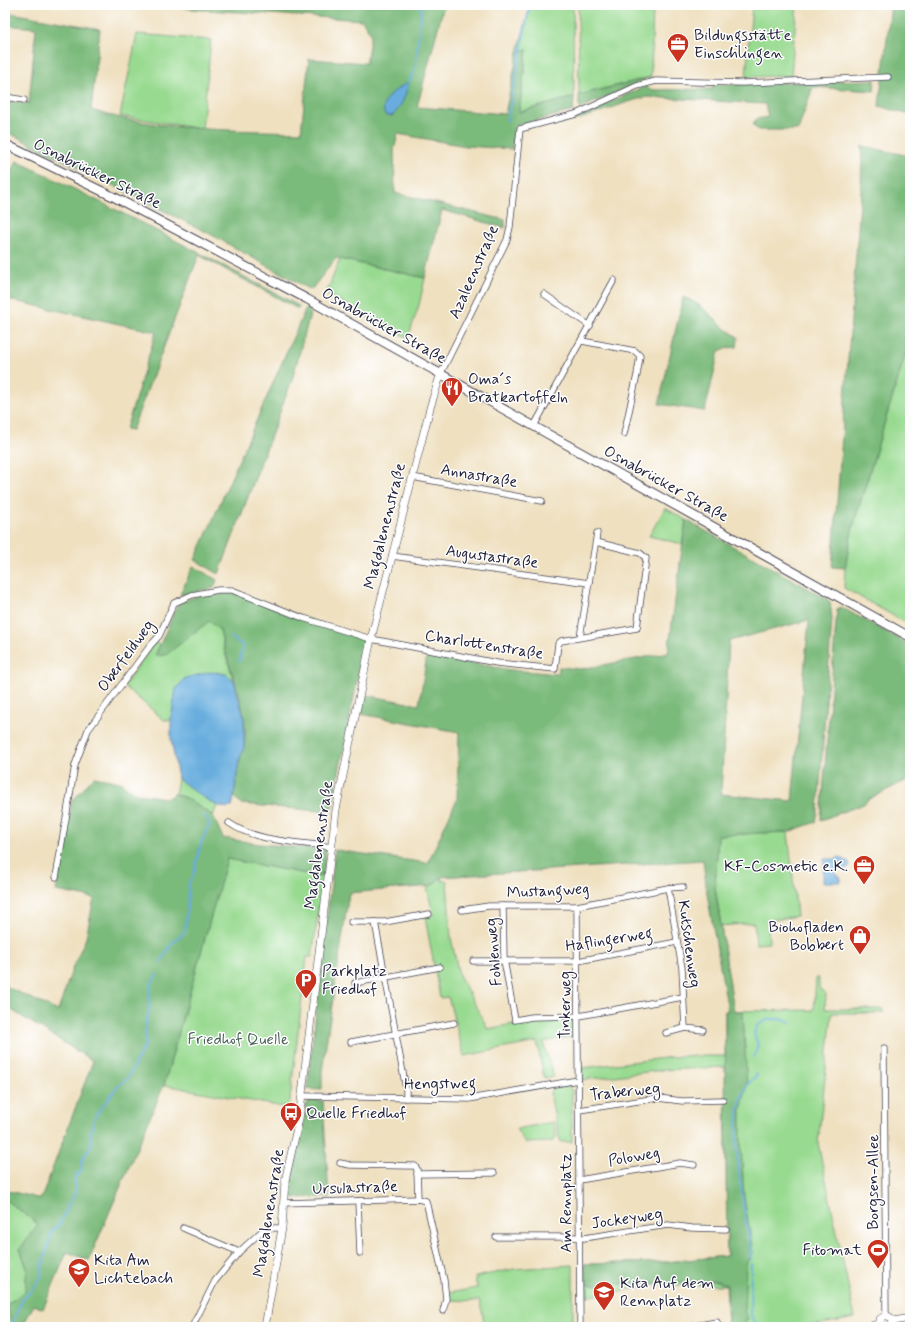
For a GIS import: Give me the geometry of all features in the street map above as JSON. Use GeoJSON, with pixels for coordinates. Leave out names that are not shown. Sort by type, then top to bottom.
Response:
{"type":"FeatureCollection","features":[{"type":"Feature","properties":{"kind":"main road","name":"Osnabrücker Straße"},"geometry":{"type":"LineString","coordinates":[[5,144],[116,198],[204,244],[441,373],[910,637]]}},
{"type":"Feature","properties":{"kind":"street","name":"Azaleenstraße"},"geometry":{"type":"LineString","coordinates":[[441,373],[506,240],[510,227],[520,129],[576,114],[626,91],[656,81],[743,82],[888,77]]}},
{"type":"Feature","properties":{"kind":"street"},"geometry":{"type":"LineString","coordinates":[[5,97],[24,100]]}},
{"type":"Feature","properties":{"kind":"street"},"geometry":{"type":"LineString","coordinates":[[534,426],[582,341],[614,280]]}},
{"type":"Feature","properties":{"kind":"street"},"geometry":{"type":"LineString","coordinates":[[544,294],[590,326]]}},
{"type":"Feature","properties":{"kind":"street"},"geometry":{"type":"LineString","coordinates":[[582,341],[634,351],[640,356],[638,375],[624,434]]}},
{"type":"Feature","properties":{"kind":"street","name":"Magdalenenstraße"},"geometry":{"type":"LineString","coordinates":[[265,1327],[282,1228],[285,1181],[297,1133],[336,810],[371,639],[412,477],[441,373]]}},
{"type":"Feature","properties":{"kind":"street","name":"Annastraße"},"geometry":{"type":"LineString","coordinates":[[412,477],[542,501]]}},
{"type":"Feature","properties":{"kind":"street"},"geometry":{"type":"LineString","coordinates":[[580,637],[597,533]]}},
{"type":"Feature","properties":{"kind":"street","name":"Charlottenstraße"},"geometry":{"type":"LineString","coordinates":[[371,639],[497,663],[555,669],[558,644],[561,641],[637,628],[646,558],[640,553],[596,542]]}},
{"type":"Feature","properties":{"kind":"street","name":"Augustastraße"},"geometry":{"type":"LineString","coordinates":[[392,556],[589,583]]}},
{"type":"Feature","properties":{"kind":"street","name":"Oberfeldweg"},"geometry":{"type":"LineString","coordinates":[[56,877],[75,765],[82,743],[88,730],[150,646],[160,636],[174,603],[198,593],[218,590],[232,590],[302,618],[371,639]]}},
{"type":"Feature","properties":{"kind":"street"},"geometry":{"type":"LineString","coordinates":[[229,823],[237,829],[254,835],[331,847]]}},
{"type":"Feature","properties":{"kind":"street","name":"Mustangweg"},"geometry":{"type":"LineString","coordinates":[[462,910],[504,906],[577,906],[668,888],[683,887]]}},
{"type":"Feature","properties":{"kind":"street","name":"Kutschenweg"},"geometry":{"type":"LineString","coordinates":[[668,888],[682,968],[685,1028]]}},
{"type":"Feature","properties":{"kind":"street","name":"Fohlenweg"},"geometry":{"type":"LineString","coordinates":[[504,906],[504,960],[515,1020],[532,1017],[578,1016]]}},
{"type":"Feature","properties":{"kind":"street","name":"Tinkerweg"},"geometry":{"type":"LineString","coordinates":[[577,906],[578,1080]]}},
{"type":"Feature","properties":{"kind":"street"},"geometry":{"type":"LineString","coordinates":[[351,922],[385,922],[429,914]]}},
{"type":"Feature","properties":{"kind":"street"},"geometry":{"type":"LineString","coordinates":[[376,922],[406,1089],[406,1098]]}},
{"type":"Feature","properties":{"kind":"street","name":"Haflingerweg"},"geometry":{"type":"LineString","coordinates":[[473,961],[578,961],[677,942]]}},
{"type":"Feature","properties":{"kind":"street"},"geometry":{"type":"LineString","coordinates":[[355,983],[440,967]]}},
{"type":"Feature","properties":{"kind":"street"},"geometry":{"type":"LineString","coordinates":[[578,1016],[683,997]]}},
{"type":"Feature","properties":{"kind":"street"},"geometry":{"type":"LineString","coordinates":[[351,1042],[454,1023]]}},
{"type":"Feature","properties":{"kind":"street"},"geometry":{"type":"LineString","coordinates":[[666,1033],[685,1028],[703,1030]]}},
{"type":"Feature","properties":{"kind":"street","name":"Borgsen-Allee"},"geometry":{"type":"LineString","coordinates":[[884,1048],[886,1314]]}},
{"type":"Feature","properties":{"kind":"street","name":"Hengstweg"},"geometry":{"type":"LineString","coordinates":[[302,1096],[469,1099],[578,1080]]}},
{"type":"Feature","properties":{"kind":"street","name":"Am Rennplatz"},"geometry":{"type":"LineString","coordinates":[[578,1080],[580,1327]]}},
{"type":"Feature","properties":{"kind":"street","name":"Traberweg"},"geometry":{"type":"LineString","coordinates":[[579,1110],[658,1098],[682,1101],[723,1100]]}},
{"type":"Feature","properties":{"kind":"street"},"geometry":{"type":"LineString","coordinates":[[340,1162],[350,1165],[415,1166],[417,1174],[418,1199]]}},
{"type":"Feature","properties":{"kind":"street","name":"Poloweg"},"geometry":{"type":"LineString","coordinates":[[579,1180],[680,1162],[694,1164]]}},
{"type":"Feature","properties":{"kind":"street"},"geometry":{"type":"LineString","coordinates":[[417,1174],[494,1174]]}},
{"type":"Feature","properties":{"kind":"street","name":"Ursulastraße"},"geometry":{"type":"LineString","coordinates":[[284,1203],[418,1199],[426,1201],[430,1211],[444,1280],[446,1299],[443,1311]]}},
{"type":"Feature","properties":{"kind":"street"},"geometry":{"type":"LineString","coordinates":[[358,1201],[360,1253]]}},
{"type":"Feature","properties":{"kind":"street","name":"Jockeyweg"},"geometry":{"type":"LineString","coordinates":[[496,1237],[579,1238],[668,1225],[692,1228],[726,1229]]}},
{"type":"Feature","properties":{"kind":"street"},"geometry":{"type":"LineString","coordinates":[[183,1228],[239,1252]]}},
{"type":"Feature","properties":{"kind":"street"},"geometry":{"type":"LineString","coordinates":[[192,1327],[215,1281],[239,1252],[263,1230],[269,1228],[282,1228]]}},
{"type":"Feature","properties":{"kind":"street"},"geometry":{"type":"LineString","coordinates":[[867,1327],[880,1325],[881,1318],[886,1314],[892,1317],[893,1324],[910,1318]]}},
{"type":"Feature","properties":{"kind":"street"},"geometry":{"type":"LineString","coordinates":[[688,1327],[717,1322],[719,1327]]}},
{"type":"Feature","properties":{"kind":"green space"},"geometry":{"type":"Polygon","coordinates":[[[170,5],[444,5],[417,107],[505,114],[518,52],[527,49],[519,112],[574,97],[573,111],[518,125],[514,128],[512,149],[466,146],[398,134],[394,150],[395,193],[505,220],[505,228],[442,210],[425,278],[336,258],[311,290],[210,234],[5,131],[5,101],[29,103],[36,28],[5,25],[5,12],[100,29],[91,110],[116,117],[168,126],[248,131],[301,132],[309,59],[366,63],[371,34],[362,20],[191,9],[170,5]]]}},
{"type":"Feature","properties":{"kind":"green space"},"geometry":{"type":"Polygon","coordinates":[[[530,5],[573,5],[574,97],[519,112],[527,49],[518,52],[530,5]]]}},
{"type":"Feature","properties":{"kind":"green space"},"geometry":{"type":"Polygon","coordinates":[[[578,5],[590,5],[590,8],[653,5],[651,77],[579,95],[578,5]]]}},
{"type":"Feature","properties":{"kind":"green space"},"geometry":{"type":"Polygon","coordinates":[[[752,5],[797,5],[791,76],[746,77],[752,5]]]}},
{"type":"Feature","properties":{"kind":"green space"},"geometry":{"type":"Polygon","coordinates":[[[891,5],[910,5],[910,115],[879,106],[891,5]]]}},
{"type":"Feature","properties":{"kind":"green space"},"geometry":{"type":"Polygon","coordinates":[[[137,34],[211,40],[202,129],[120,116],[137,34]]]}},
{"type":"Feature","properties":{"kind":"green space"},"geometry":{"type":"Polygon","coordinates":[[[651,77],[581,108],[579,105],[579,95],[651,77]]]}},
{"type":"Feature","properties":{"kind":"green space"},"geometry":{"type":"Polygon","coordinates":[[[875,80],[874,91],[813,87],[798,130],[758,130],[753,125],[756,119],[768,117],[765,104],[648,97],[637,99],[593,115],[559,123],[589,112],[646,86],[650,90],[713,89],[713,85],[875,80]]]}},
{"type":"Feature","properties":{"kind":"green space"},"geometry":{"type":"Polygon","coordinates":[[[862,146],[910,156],[910,339],[852,530],[845,568],[832,567],[861,191],[862,146]]]}},
{"type":"Feature","properties":{"kind":"green space"},"geometry":{"type":"Polygon","coordinates":[[[17,161],[194,250],[299,306],[298,309],[199,255],[132,430],[126,429],[156,332],[5,299],[5,181],[17,161]]]}},
{"type":"Feature","properties":{"kind":"green space"},"geometry":{"type":"Polygon","coordinates":[[[340,259],[425,278],[419,305],[408,338],[326,294],[340,259]]]}},
{"type":"Feature","properties":{"kind":"green space"},"geometry":{"type":"Polygon","coordinates":[[[683,297],[699,305],[720,324],[738,337],[737,347],[726,348],[719,351],[705,411],[659,404],[683,297]]]}},
{"type":"Feature","properties":{"kind":"green space"},"geometry":{"type":"Polygon","coordinates":[[[306,308],[311,311],[292,380],[219,574],[195,560],[306,308]]]}},
{"type":"Feature","properties":{"kind":"green space"},"geometry":{"type":"Polygon","coordinates":[[[910,339],[910,625],[844,588],[845,568],[852,530],[910,339]]]}},
{"type":"Feature","properties":{"kind":"green space"},"geometry":{"type":"Polygon","coordinates":[[[665,508],[686,520],[682,544],[649,536],[665,508]]]}},
{"type":"Feature","properties":{"kind":"green space"},"geometry":{"type":"Polygon","coordinates":[[[686,520],[830,602],[832,619],[816,822],[788,832],[718,835],[715,887],[734,1011],[743,1011],[747,1086],[741,1109],[741,1143],[744,1196],[753,1252],[746,1264],[744,1311],[748,1319],[745,1321],[746,1327],[728,1327],[727,1285],[717,1281],[585,1285],[584,1264],[667,1262],[727,1256],[725,1011],[728,1011],[707,893],[703,860],[441,877],[431,886],[349,893],[322,1071],[322,1090],[307,1089],[335,850],[428,863],[457,799],[459,732],[361,714],[365,695],[419,705],[427,655],[511,670],[558,674],[559,667],[581,669],[668,653],[686,520]],[[809,620],[729,641],[721,794],[792,801],[809,620]]]}},
{"type":"Feature","properties":{"kind":"green space"},"geometry":{"type":"Polygon","coordinates":[[[193,566],[217,580],[214,588],[180,595],[193,566]]]}},
{"type":"Feature","properties":{"kind":"green space"},"geometry":{"type":"Polygon","coordinates":[[[219,592],[233,592],[363,638],[365,641],[331,812],[241,804],[234,797],[237,771],[245,737],[244,723],[239,696],[220,630],[209,621],[166,655],[155,656],[178,604],[194,597],[219,592]]]}},
{"type":"Feature","properties":{"kind":"green space"},"geometry":{"type":"Polygon","coordinates":[[[841,607],[910,645],[910,781],[908,782],[907,780],[869,799],[864,804],[821,820],[837,609],[841,607]]]}},
{"type":"Feature","properties":{"kind":"green space"},"geometry":{"type":"Polygon","coordinates":[[[209,621],[220,630],[225,653],[234,681],[226,674],[217,672],[176,689],[171,720],[164,720],[124,686],[154,643],[160,644],[155,656],[209,621]]]}},
{"type":"Feature","properties":{"kind":"green space"},"geometry":{"type":"Polygon","coordinates":[[[94,777],[120,782],[136,794],[167,798],[175,794],[188,799],[213,816],[223,838],[260,844],[326,850],[323,877],[227,859],[164,1085],[89,1260],[67,1252],[43,1309],[34,1305],[22,1327],[11,1322],[7,1304],[25,1292],[27,1268],[20,1249],[38,1224],[5,1199],[5,1190],[41,1199],[93,1061],[5,1006],[5,986],[58,1011],[73,967],[86,938],[94,898],[56,891],[72,801],[94,777]]]}},
{"type":"Feature","properties":{"kind":"green space"},"geometry":{"type":"Polygon","coordinates":[[[178,779],[217,806],[213,816],[188,799],[175,794],[178,779]]]}},
{"type":"Feature","properties":{"kind":"green space"},"geometry":{"type":"Polygon","coordinates":[[[788,832],[797,916],[768,921],[769,943],[756,944],[754,923],[721,926],[715,887],[718,835],[788,832]]]}},
{"type":"Feature","properties":{"kind":"green space","name":"Friedhof Quelle"},"geometry":{"type":"Polygon","coordinates":[[[227,859],[323,877],[312,957],[307,957],[289,1108],[164,1085],[227,859]]]}},
{"type":"Feature","properties":{"kind":"green space"},"geometry":{"type":"Polygon","coordinates":[[[441,877],[442,881],[447,881],[451,938],[459,975],[488,1029],[533,1020],[573,1020],[574,1036],[543,1042],[554,1077],[544,1078],[537,1042],[464,1056],[448,997],[440,998],[425,917],[433,915],[427,886],[431,886],[441,877]]]}},
{"type":"Feature","properties":{"kind":"green space"},"geometry":{"type":"Polygon","coordinates":[[[816,978],[819,978],[819,988],[826,994],[825,1009],[883,1009],[883,1013],[832,1013],[818,1143],[855,1318],[804,1327],[728,1327],[726,1285],[655,1285],[585,1297],[584,1264],[667,1262],[727,1256],[725,1067],[663,1070],[582,1080],[582,1068],[681,1056],[725,1056],[725,1011],[814,1010],[816,978]]]}},
{"type":"Feature","properties":{"kind":"green space"},"geometry":{"type":"Polygon","coordinates":[[[567,1086],[572,1090],[572,1142],[561,1142],[550,1094],[551,1089],[567,1086]]]}},
{"type":"Feature","properties":{"kind":"green space"},"geometry":{"type":"Polygon","coordinates":[[[311,1101],[323,1101],[329,1197],[294,1198],[291,1195],[292,1176],[301,1140],[306,1104],[311,1101]]]}},
{"type":"Feature","properties":{"kind":"green space"},"geometry":{"type":"Polygon","coordinates":[[[553,1122],[556,1137],[552,1142],[525,1143],[516,1129],[553,1122]]]}},
{"type":"Feature","properties":{"kind":"green space"},"geometry":{"type":"Polygon","coordinates":[[[5,1199],[38,1224],[20,1249],[27,1268],[25,1292],[7,1304],[11,1322],[8,1327],[5,1327],[5,1199]]]}},
{"type":"Feature","properties":{"kind":"green space"},"geometry":{"type":"Polygon","coordinates":[[[573,1265],[573,1319],[530,1327],[485,1327],[480,1301],[449,1300],[448,1293],[477,1288],[475,1277],[514,1269],[573,1265]]]}},
{"type":"Feature","properties":{"kind":"water"},"geometry":{"type":"Polygon","coordinates":[[[409,82],[405,96],[398,109],[392,116],[385,115],[384,104],[386,99],[394,91],[409,82]]]}},
{"type":"Feature","properties":{"kind":"water"},"geometry":{"type":"Polygon","coordinates":[[[210,672],[226,674],[234,681],[244,718],[244,748],[239,761],[232,807],[226,808],[211,802],[196,793],[178,779],[171,739],[171,720],[176,689],[185,678],[210,672]]]}},
{"type":"Feature","properties":{"kind":"water"},"geometry":{"type":"Polygon","coordinates":[[[839,857],[849,862],[850,867],[846,869],[839,868],[835,874],[841,878],[841,882],[823,882],[824,859],[836,859],[839,857]]]}},
{"type":"Feature","properties":{"kind":"waterway"},"geometry":{"type":"LineString","coordinates":[[409,82],[416,65],[421,10],[419,5]]}},
{"type":"Feature","properties":{"kind":"waterway"},"geometry":{"type":"LineString","coordinates":[[507,121],[530,5]]}},
{"type":"Feature","properties":{"kind":"waterway"},"geometry":{"type":"LineString","coordinates":[[231,637],[243,646],[239,661]]}},
{"type":"Feature","properties":{"kind":"waterway"},"geometry":{"type":"LineString","coordinates":[[910,778],[908,779],[910,784]]}},
{"type":"Feature","properties":{"kind":"waterway"},"geometry":{"type":"LineString","coordinates":[[161,962],[172,943],[185,932],[189,882],[193,877],[201,843],[209,825],[208,820],[204,815]]}},
{"type":"Feature","properties":{"kind":"waterway"},"geometry":{"type":"LineString","coordinates":[[11,1327],[22,1300],[41,1278],[42,1268],[52,1231],[61,1222],[68,1205],[75,1194],[75,1176],[81,1171],[84,1157],[92,1145],[90,1134],[95,1116],[118,1086],[127,1079],[145,1045],[146,1021],[149,1012],[151,984],[157,974]]}},
{"type":"Feature","properties":{"kind":"waterway"},"geometry":{"type":"LineString","coordinates":[[754,1057],[758,1044],[754,1034],[759,1024],[764,1021],[774,1019],[791,1022]]}},
{"type":"Feature","properties":{"kind":"waterway"},"geometry":{"type":"LineString","coordinates":[[751,1260],[751,1249],[740,1184],[737,1130],[739,1107],[746,1088],[757,1076],[756,1074]]}},
{"type":"Feature","properties":{"kind":"waterway"},"geometry":{"type":"LineString","coordinates":[[751,1264],[750,1313],[754,1323],[762,1327]]}},
{"type":"Feature","properties":{"kind":"place","name":"Bildungsstätte Einschlingen"},"geometry":{"type":"Point","coordinates":[678,64]}},
{"type":"Feature","properties":{"kind":"place","name":"Oma´s Bratkartoffeln"},"geometry":{"type":"Point","coordinates":[452,408]}},
{"type":"Feature","properties":{"kind":"place","name":"KF-Cosmetic e.K."},"geometry":{"type":"Point","coordinates":[864,886]}},
{"type":"Feature","properties":{"kind":"place","name":"Biohofladen Bobbert"},"geometry":{"type":"Point","coordinates":[860,956]}},
{"type":"Feature","properties":{"kind":"place","name":"Parkplatz Friedhof"},"geometry":{"type":"Point","coordinates":[306,1000]}},
{"type":"Feature","properties":{"kind":"place","name":"Quelle Friedhof"},"geometry":{"type":"Point","coordinates":[291,1132]}},
{"type":"Feature","properties":{"kind":"place","name":"Fitomat"},"geometry":{"type":"Point","coordinates":[878,1270]}},
{"type":"Feature","properties":{"kind":"place","name":"Kita Am Lichtebach"},"geometry":{"type":"Point","coordinates":[79,1288]}},
{"type":"Feature","properties":{"kind":"place","name":"Kita Auf dem Rennplatz"},"geometry":{"type":"Point","coordinates":[604,1312]}}]}
